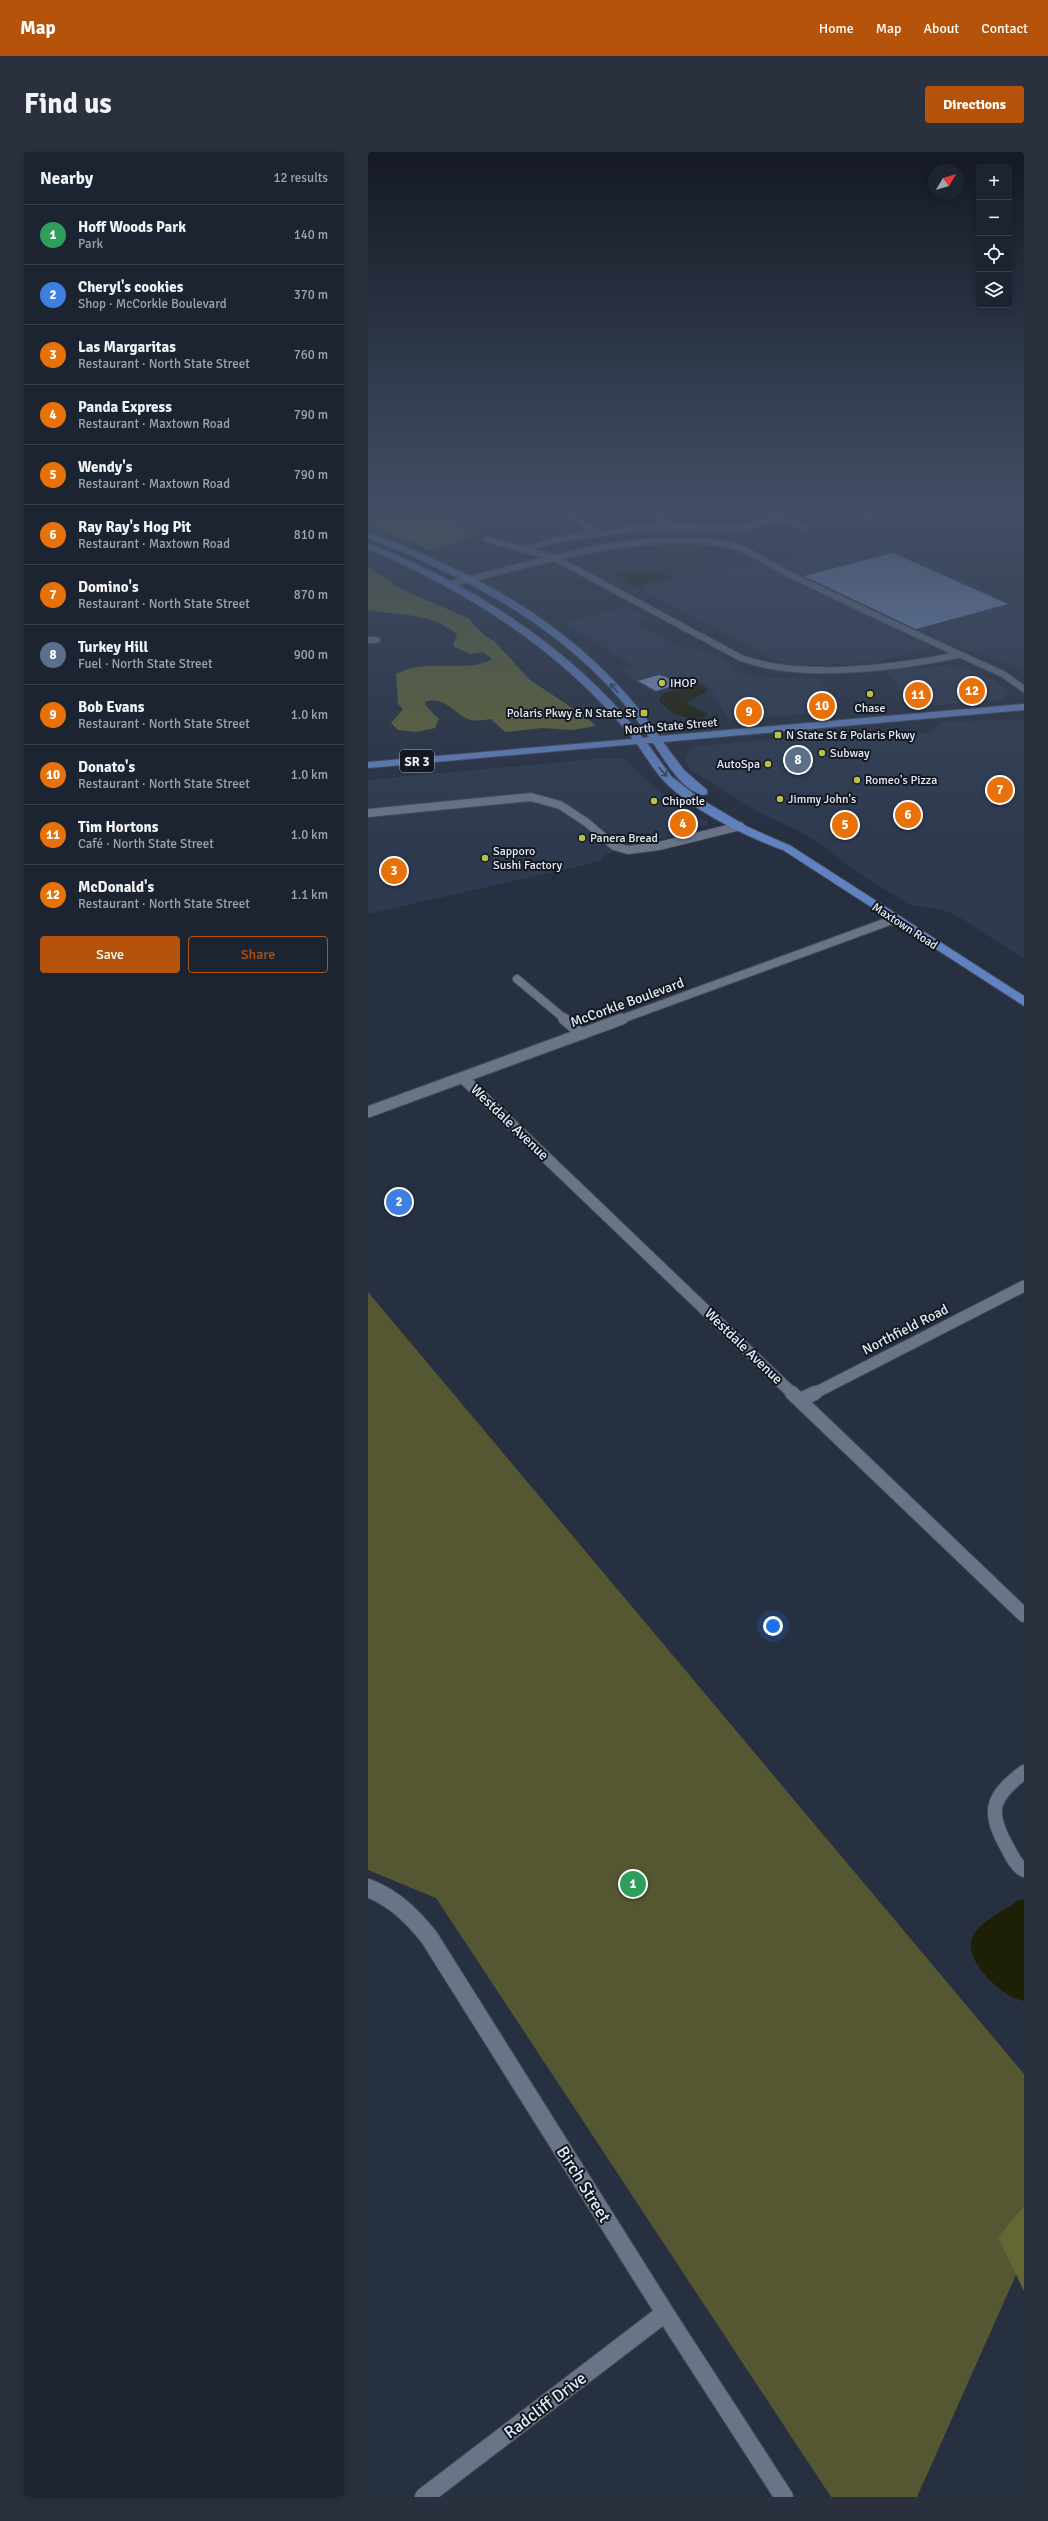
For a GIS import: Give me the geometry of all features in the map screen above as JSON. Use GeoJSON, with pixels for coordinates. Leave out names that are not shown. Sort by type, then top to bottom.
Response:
{"type":"FeatureCollection","features":[{"type":"Feature","properties":{"kind":"main road"},"geometry":{"type":"LineString","coordinates":[[503,615],[551,652],[588,684],[641,742],[672,783],[740,826],[753,829],[787,848]]}},
{"type":"Feature","properties":{"kind":"main road"},"geometry":{"type":"LineString","coordinates":[[527,615],[549,629],[588,661],[627,702],[664,754],[690,783],[712,797]]}},
{"type":"Feature","properties":{"kind":"main road","name":"North State Street"},"geometry":{"type":"LineString","coordinates":[[368,765],[1024,707]]}},
{"type":"Feature","properties":{"kind":"main road"},"geometry":{"type":"LineString","coordinates":[[702,803],[711,803],[746,823],[756,824]]}},
{"type":"Feature","properties":{"kind":"main road","name":"Maxtown Road"},"geometry":{"type":"LineString","coordinates":[[736,812],[780,840],[787,848],[1024,1002]]}},
{"type":"Feature","properties":{"kind":"street"},"geometry":{"type":"LineString","coordinates":[[662,615],[741,658],[769,667],[798,671],[926,662],[958,655]]}},
{"type":"Feature","properties":{"kind":"street"},"geometry":{"type":"LineString","coordinates":[[875,615],[958,655],[1003,674],[1024,689]]}},
{"type":"Feature","properties":{"kind":"street"},"geometry":{"type":"LineString","coordinates":[[368,640],[377,640]]}},
{"type":"Feature","properties":{"kind":"street"},"geometry":{"type":"LineString","coordinates":[[974,662],[998,667],[1024,678]]}},
{"type":"Feature","properties":{"kind":"street"},"geometry":{"type":"LineString","coordinates":[[368,813],[531,798],[547,799],[569,811],[619,849],[630,850],[653,847],[740,826]]}},
{"type":"Feature","properties":{"kind":"street","name":"McCorkle Boulevard"},"geometry":{"type":"LineString","coordinates":[[368,1112],[895,919]]}},
{"type":"Feature","properties":{"kind":"street"},"geometry":{"type":"LineString","coordinates":[[516,979],[582,1034]]}},
{"type":"Feature","properties":{"kind":"street","name":"Westdale Avenue"},"geometry":{"type":"LineString","coordinates":[[463,1078],[1024,1615]]}},
{"type":"Feature","properties":{"kind":"street","name":"Northfield Road"},"geometry":{"type":"LineString","coordinates":[[800,1400],[1024,1286]]}},
{"type":"Feature","properties":{"kind":"street"},"geometry":{"type":"LineString","coordinates":[[1024,1772],[1004,1789],[994,1804],[992,1813],[1000,1836],[1016,1863],[1024,1870]]}},
{"type":"Feature","properties":{"kind":"street","name":"Birch Street"},"geometry":{"type":"LineString","coordinates":[[368,1888],[397,1903],[416,1920],[429,1937],[665,2313],[784,2497]]}},
{"type":"Feature","properties":{"kind":"street","name":"Radcliff Drive"},"geometry":{"type":"LineString","coordinates":[[424,2497],[665,2313]]}},
{"type":"Feature","properties":{"kind":"shaded area"},"geometry":{"type":"Polygon","coordinates":[[[593,615],[642,615],[649,619],[636,623],[675,645],[707,651],[731,664],[732,671],[760,677],[820,679],[841,710],[729,721],[710,688],[696,680],[655,693],[620,671],[635,667],[563,623],[593,615]]]}},
{"type":"Feature","properties":{"kind":"shaded area"},"geometry":{"type":"Polygon","coordinates":[[[690,615],[1024,615],[1024,670],[946,643],[879,662],[794,666],[773,659],[690,615]]]}},
{"type":"Feature","properties":{"kind":"shaded area"},"geometry":{"type":"Polygon","coordinates":[[[947,665],[966,669],[993,679],[1010,694],[1001,699],[914,707],[886,671],[947,665]]]}},
{"type":"Feature","properties":{"kind":"shaded area"},"geometry":{"type":"Polygon","coordinates":[[[691,685],[703,685],[708,691],[686,703],[708,714],[706,717],[693,719],[680,716],[663,706],[659,701],[662,694],[691,685]]]}},
{"type":"Feature","properties":{"kind":"shaded area"},"geometry":{"type":"Polygon","coordinates":[[[1024,719],[1024,959],[956,915],[943,910],[910,905],[851,868],[825,847],[793,828],[764,815],[690,770],[685,758],[692,747],[803,736],[816,739],[870,739],[932,732],[941,722],[1024,719]]]}},
{"type":"Feature","properties":{"kind":"shaded area"},"geometry":{"type":"Polygon","coordinates":[[[595,759],[624,759],[659,791],[708,822],[708,825],[675,836],[645,842],[605,855],[601,861],[368,914],[368,780],[595,759]]]}},
{"type":"Feature","properties":{"kind":"shaded area"},"geometry":{"type":"Polygon","coordinates":[[[368,1292],[1024,2074],[1024,2257],[917,2497],[831,2497],[436,1898],[368,1870],[368,1292]]]}},
{"type":"Feature","properties":{"kind":"shaded area"},"geometry":{"type":"Polygon","coordinates":[[[1024,1899],[1024,2001],[1005,1993],[986,1976],[973,1955],[971,1945],[973,1936],[982,1925],[1019,1900],[1024,1899]]]}},
{"type":"Feature","properties":{"kind":"green space"},"geometry":{"type":"Polygon","coordinates":[[[411,615],[462,615],[468,618],[483,634],[495,642],[530,680],[586,717],[596,726],[572,730],[542,728],[505,732],[491,719],[471,720],[465,718],[444,703],[432,701],[425,702],[426,706],[439,719],[435,728],[417,732],[398,730],[391,723],[403,709],[398,704],[396,674],[407,669],[433,666],[471,665],[492,659],[483,652],[470,654],[453,646],[457,634],[436,622],[411,615]]]}},
{"type":"Feature","properties":{"kind":"green space"},"geometry":{"type":"Polygon","coordinates":[[[1024,2206],[1024,2291],[998,2237],[1024,2206]]]}},
{"type":"Feature","properties":{"kind":"building"},"geometry":{"type":"Polygon","coordinates":[[[887,615],[966,615],[916,629],[887,615]]]}},
{"type":"Feature","properties":{"kind":"building","name":"IHOP"},"geometry":{"type":"Polygon","coordinates":[[[659,675],[679,684],[656,691],[638,681],[659,675]]]}},
{"type":"Feature","properties":{"kind":"building"},"geometry":{"type":"Polygon","coordinates":[[[973,683],[984,695],[967,696],[958,684],[973,683]]]}},
{"type":"Feature","properties":{"kind":"place","name":"IHOP"},"geometry":{"type":"Point","coordinates":[662,683]}},
{"type":"Feature","properties":{"kind":"place","name":"McDonald's"},"geometry":{"type":"Point","coordinates":[972,691]}},
{"type":"Feature","properties":{"kind":"place","name":"Chase"},"geometry":{"type":"Point","coordinates":[870,694]}},
{"type":"Feature","properties":{"kind":"place","name":"Tim Hortons"},"geometry":{"type":"Point","coordinates":[918,695]}},
{"type":"Feature","properties":{"kind":"place","name":"Donato's"},"geometry":{"type":"Point","coordinates":[822,706]}},
{"type":"Feature","properties":{"kind":"place","name":"Bob Evans"},"geometry":{"type":"Point","coordinates":[749,712]}},
{"type":"Feature","properties":{"kind":"place","name":"Polaris Pkwy & N State St"},"geometry":{"type":"Point","coordinates":[644,713]}},
{"type":"Feature","properties":{"kind":"place","name":"N State St & Polaris Pkwy"},"geometry":{"type":"Point","coordinates":[778,735]}},
{"type":"Feature","properties":{"kind":"place","name":"Subway"},"geometry":{"type":"Point","coordinates":[822,753]}},
{"type":"Feature","properties":{"kind":"place","name":"Turkey Hill"},"geometry":{"type":"Point","coordinates":[798,760]}},
{"type":"Feature","properties":{"kind":"place","name":"AutoSpa"},"geometry":{"type":"Point","coordinates":[768,764]}},
{"type":"Feature","properties":{"kind":"place","name":"Romeo's Pizza"},"geometry":{"type":"Point","coordinates":[857,780]}},
{"type":"Feature","properties":{"kind":"place","name":"Domino's"},"geometry":{"type":"Point","coordinates":[1000,790]}},
{"type":"Feature","properties":{"kind":"place","name":"Jimmy John's"},"geometry":{"type":"Point","coordinates":[780,799]}},
{"type":"Feature","properties":{"kind":"place","name":"Chipotle"},"geometry":{"type":"Point","coordinates":[654,801]}},
{"type":"Feature","properties":{"kind":"place","name":"Ray Ray's Hog Pit"},"geometry":{"type":"Point","coordinates":[908,815]}},
{"type":"Feature","properties":{"kind":"place","name":"Panda Express"},"geometry":{"type":"Point","coordinates":[683,824]}},
{"type":"Feature","properties":{"kind":"place","name":"Wendy's"},"geometry":{"type":"Point","coordinates":[845,825]}},
{"type":"Feature","properties":{"kind":"place","name":"Panera Bread"},"geometry":{"type":"Point","coordinates":[582,838]}},
{"type":"Feature","properties":{"kind":"place","name":"Sapporo Sushi Factory"},"geometry":{"type":"Point","coordinates":[485,858]}},
{"type":"Feature","properties":{"kind":"place","name":"Las Margaritas"},"geometry":{"type":"Point","coordinates":[394,871]}},
{"type":"Feature","properties":{"kind":"place","name":"Cheryl's cookies"},"geometry":{"type":"Point","coordinates":[399,1202]}},
{"type":"Feature","properties":{"kind":"place","name":"Hoff Woods Park"},"geometry":{"type":"Point","coordinates":[633,1884]}}]}
